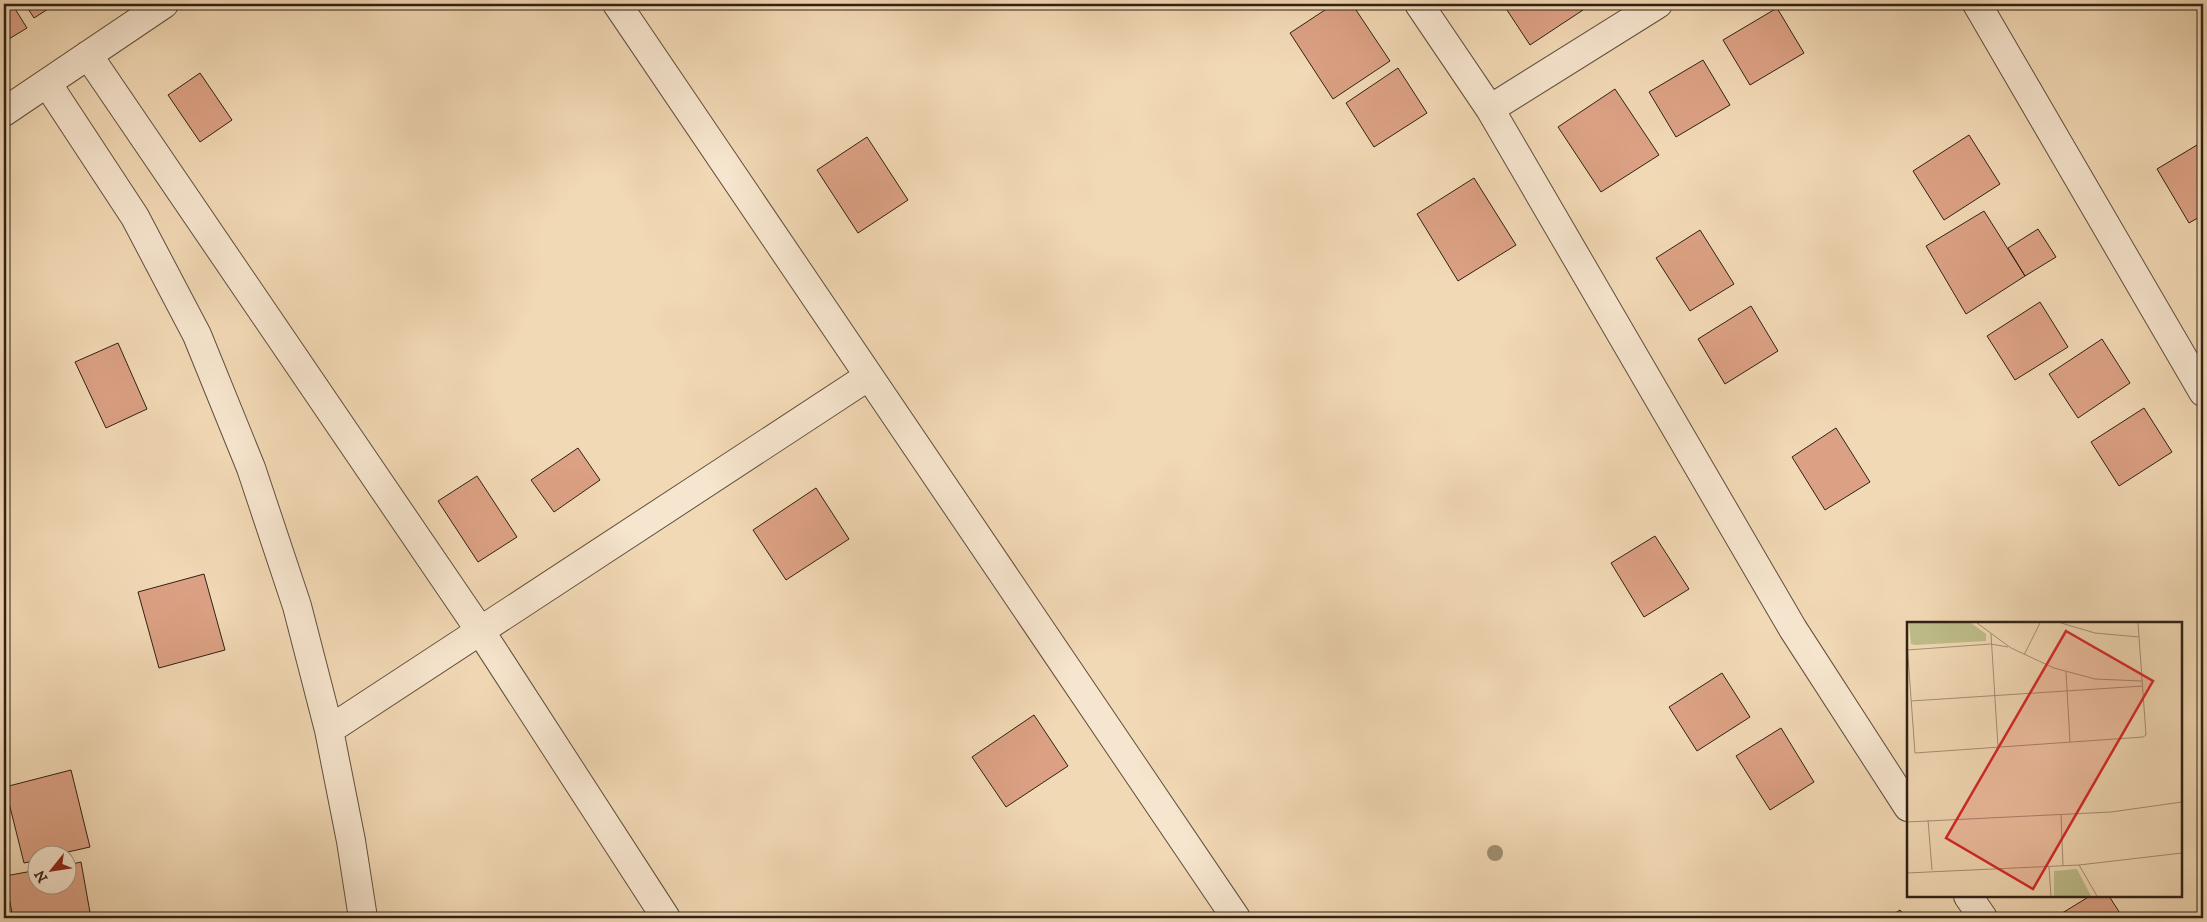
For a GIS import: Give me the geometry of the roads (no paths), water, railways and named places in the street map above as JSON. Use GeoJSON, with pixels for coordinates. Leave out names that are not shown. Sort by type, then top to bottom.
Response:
{"type":"FeatureCollection","features":[{"type":"Feature","properties":{"kind":"street"},"geometry":{"type":"LineString","coordinates":[[4,112],[164,4]]}},
{"type":"Feature","properties":{"kind":"street"},"geometry":{"type":"LineString","coordinates":[[617,4],[1236,918]]}},
{"type":"Feature","properties":{"kind":"street"},"geometry":{"type":"LineString","coordinates":[[1419,4],[1490,109],[1793,629],[1907,805]]}},
{"type":"Feature","properties":{"kind":"street"},"geometry":{"type":"LineString","coordinates":[[1490,109],[1658,4]]}},
{"type":"Feature","properties":{"kind":"street"},"geometry":{"type":"LineString","coordinates":[[1977,4],[2203,392]]}},
{"type":"Feature","properties":{"kind":"street"},"geometry":{"type":"LineString","coordinates":[[88,55],[481,632],[666,918]]}},
{"type":"Feature","properties":{"kind":"street"},"geometry":{"type":"LineString","coordinates":[[47,82],[135,216],[198,335],[251,468],[297,606],[330,730],[351,841],[362,918]]}},
{"type":"Feature","properties":{"kind":"street"},"geometry":{"type":"LineString","coordinates":[[330,730],[869,376]]}},
{"type":"Feature","properties":{"kind":"street"},"geometry":{"type":"LineString","coordinates":[[1969,897],[1983,918]]}}]}
